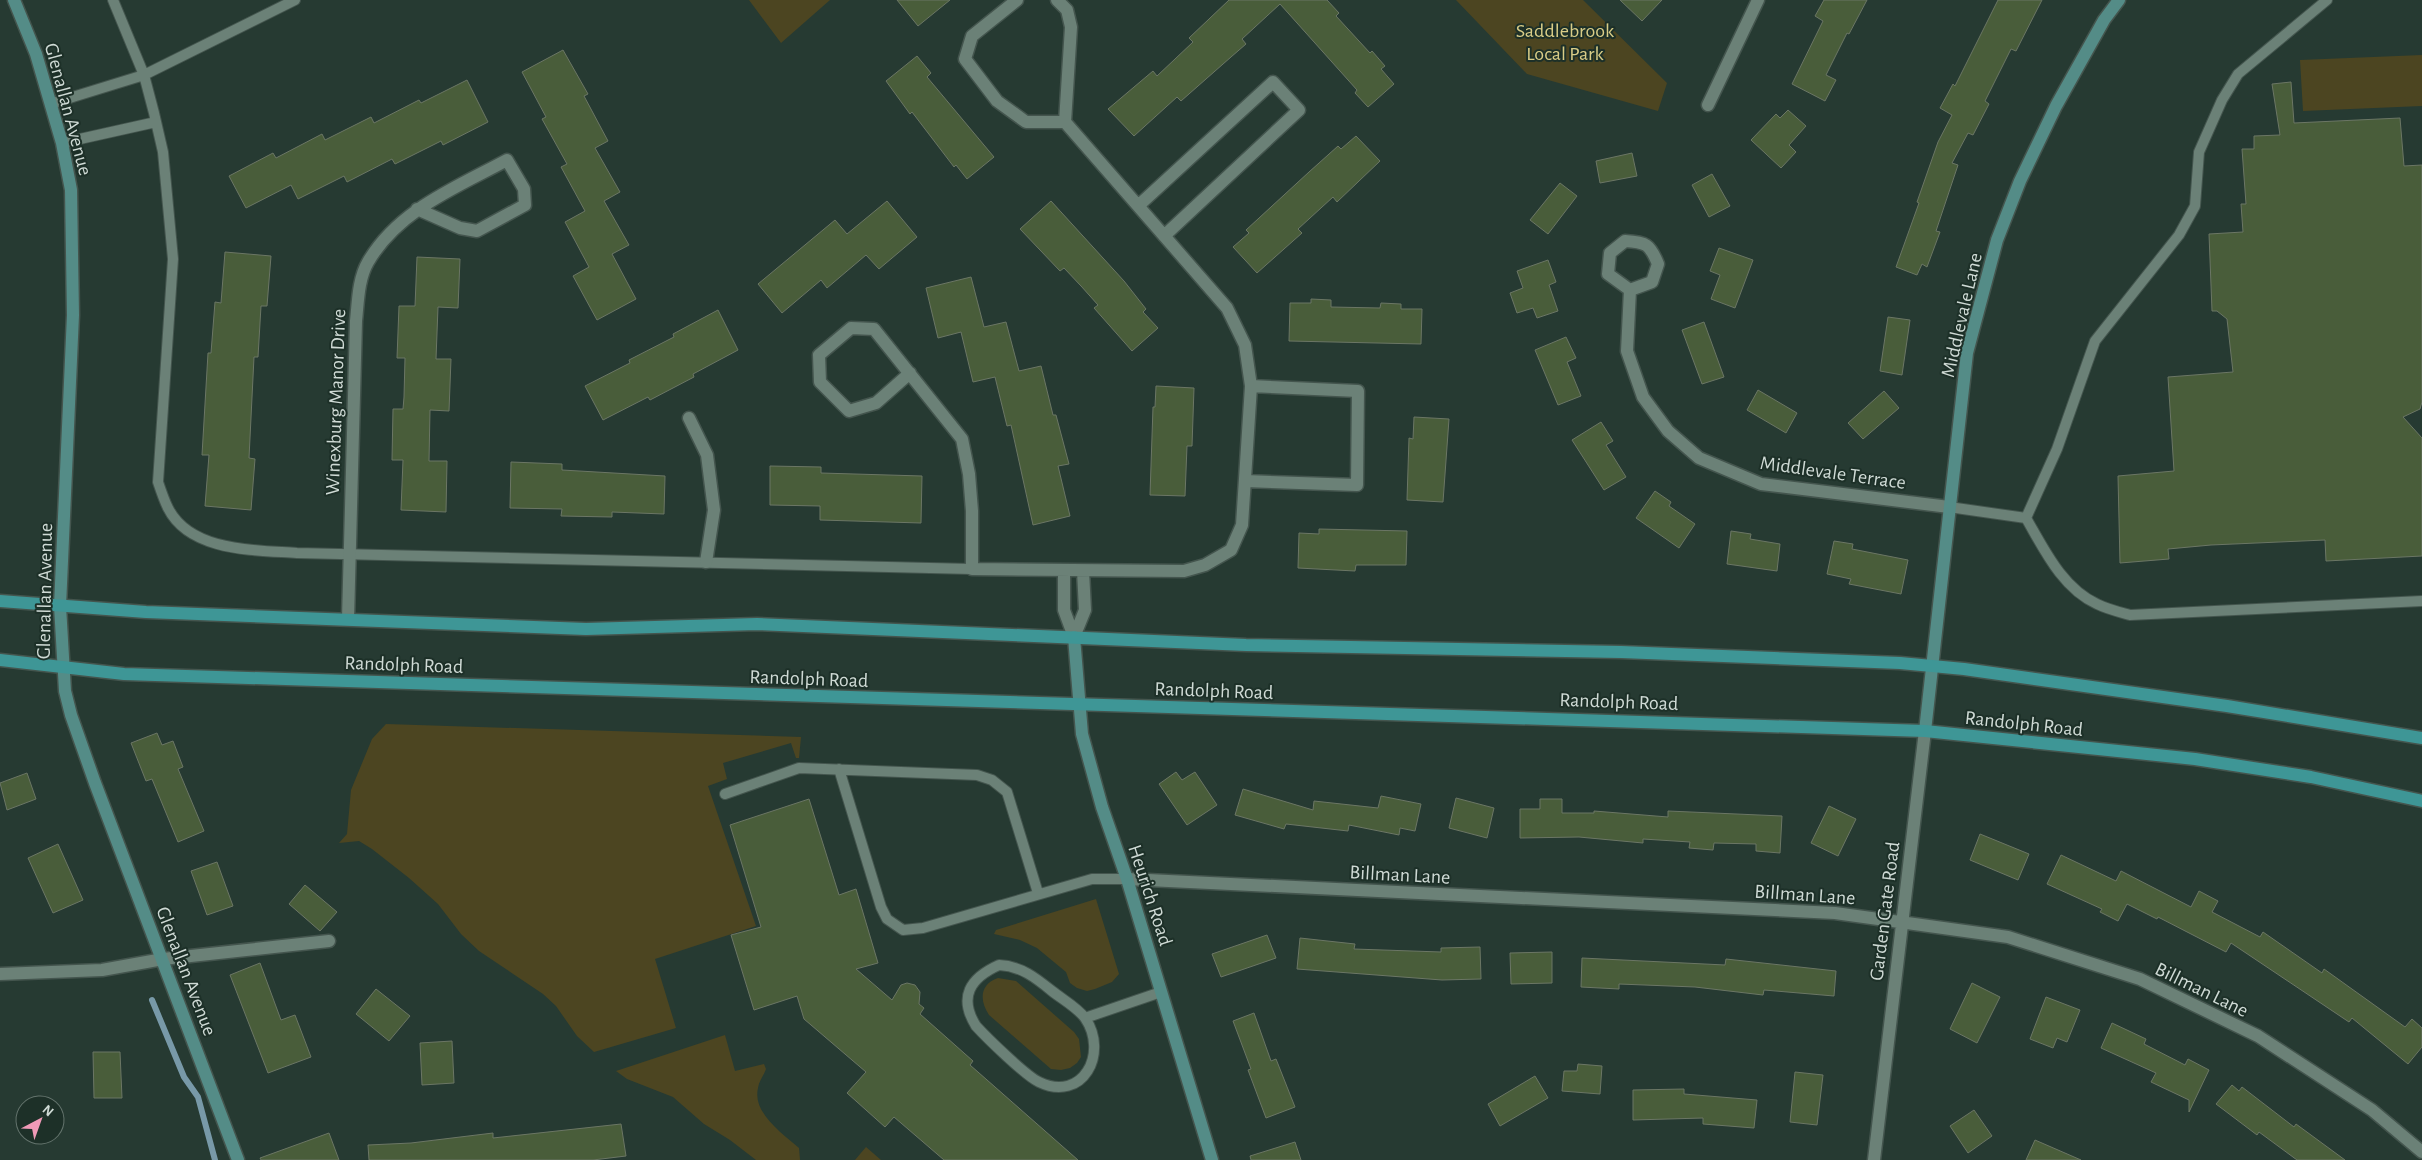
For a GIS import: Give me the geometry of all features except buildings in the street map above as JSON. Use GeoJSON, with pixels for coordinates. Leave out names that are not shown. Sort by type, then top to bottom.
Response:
{"type":"FeatureCollection","features":[{"type":"Feature","properties":{"kind":"main road"},"geometry":{"type":"LineString","coordinates":[[0,601],[146,612],[586,629],[757,624],[1246,646],[1620,652],[1933,666],[2227,706],[2422,738]]}},
{"type":"Feature","properties":{"kind":"main road","name":"Randolph Road"},"geometry":{"type":"LineString","coordinates":[[0,660],[124,674],[1079,705],[1806,725],[1925,731],[2195,759],[2312,777],[2422,801]]}},
{"type":"Feature","properties":{"kind":"street","name":"Glenallan Avenue"},"geometry":{"type":"LineString","coordinates":[[14,0],[36,54],[62,143],[71,190],[73,315],[60,606],[62,667],[71,714],[238,1160]]}},
{"type":"Feature","properties":{"kind":"street"},"geometry":{"type":"LineString","coordinates":[[1017,0],[972,36],[965,59],[996,101],[1026,122],[1064,122]]}},
{"type":"Feature","properties":{"kind":"street"},"geometry":{"type":"LineString","coordinates":[[910,374],[876,403],[849,411],[820,382],[818,355],[851,328],[874,329],[910,374],[962,439],[969,474],[972,511],[972,569],[1184,571],[1204,565],[1231,550],[1242,526],[1252,386],[1246,345],[1227,308],[1064,122],[1071,27],[1067,10],[1057,0]]}},
{"type":"Feature","properties":{"kind":"street"},"geometry":{"type":"LineString","coordinates":[[1708,105],[1758,0]]}},
{"type":"Feature","properties":{"kind":"street","name":"Middlevale Lane"},"geometry":{"type":"LineString","coordinates":[[1933,666],[1949,507],[1968,352],[1997,240],[2020,180],[2056,106],[2104,20],[2119,0]]}},
{"type":"Feature","properties":{"kind":"street"},"geometry":{"type":"LineString","coordinates":[[1138,206],[1273,82],[1299,110],[1164,236]]}},
{"type":"Feature","properties":{"kind":"street","name":"Winexburg Manor Drive"},"geometry":{"type":"LineString","coordinates":[[348,619],[356,322],[359,291],[367,263],[390,231],[417,209],[507,160],[524,189],[525,205],[477,231],[460,228],[417,209]]}},
{"type":"Feature","properties":{"kind":"street","name":"Middlevale Terrace"},"geometry":{"type":"LineString","coordinates":[[1630,290],[1627,352],[1643,397],[1668,431],[1699,458],[1761,484],[1949,507]]}},
{"type":"Feature","properties":{"kind":"street"},"geometry":{"type":"LineString","coordinates":[[1245,481],[1357,485],[1358,391],[1252,386]]}},
{"type":"Feature","properties":{"kind":"street"},"geometry":{"type":"LineString","coordinates":[[689,418],[707,455],[714,510],[706,562]]}},
{"type":"Feature","properties":{"kind":"street"},"geometry":{"type":"LineString","coordinates":[[1064,571],[1064,610],[1074,637]]}},
{"type":"Feature","properties":{"kind":"street"},"geometry":{"type":"LineString","coordinates":[[1074,637],[1085,610],[1083,571]]}},
{"type":"Feature","properties":{"kind":"street","name":"Heurich Road"},"geometry":{"type":"LineString","coordinates":[[1074,637],[1082,734],[1099,798],[1127,879],[1212,1160]]}},
{"type":"Feature","properties":{"kind":"street","name":"Garden Gate Road"},"geometry":{"type":"LineString","coordinates":[[1874,1160],[1901,921],[1933,666]]}},
{"type":"Feature","properties":{"kind":"street","name":"Billman Lane"},"geometry":{"type":"LineString","coordinates":[[1127,879],[1835,913],[2008,937],[2140,979],[2258,1036],[2372,1110],[2422,1152]]}},
{"type":"Feature","properties":{"kind":"street"},"geometry":{"type":"LineString","coordinates":[[0,974],[102,970],[162,959],[329,941]]}},
{"type":"Feature","properties":{"kind":"lane"},"geometry":{"type":"LineString","coordinates":[[113,0],[144,76],[162,152],[173,259],[158,482],[168,509],[187,531],[232,548],[349,554],[972,569]]}},
{"type":"Feature","properties":{"kind":"lane"},"geometry":{"type":"LineString","coordinates":[[50,104],[144,76],[295,0]]}},
{"type":"Feature","properties":{"kind":"lane"},"geometry":{"type":"LineString","coordinates":[[2026,518],[2057,449],[2095,341],[2179,235],[2196,206],[2199,152],[2222,100],[2238,74],[2327,0]]}},
{"type":"Feature","properties":{"kind":"lane"},"geometry":{"type":"LineString","coordinates":[[62,143],[156,122]]}},
{"type":"Feature","properties":{"kind":"lane"},"geometry":{"type":"LineString","coordinates":[[1949,507],[2026,518]]}},
{"type":"Feature","properties":{"kind":"lane"},"geometry":{"type":"LineString","coordinates":[[2026,518],[2052,563],[2072,586],[2096,603],[2130,615],[2422,601]]}},
{"type":"Feature","properties":{"kind":"lane"},"geometry":{"type":"LineString","coordinates":[[725,794],[799,768],[977,775],[992,780],[1007,792],[1038,893]]}},
{"type":"Feature","properties":{"kind":"lane"},"geometry":{"type":"LineString","coordinates":[[839,769],[881,907],[887,919],[902,930],[923,928],[1038,893],[1092,879],[1127,879]]}},
{"type":"Feature","properties":{"kind":"lane"},"geometry":{"type":"LineString","coordinates":[[999,965],[1009,965],[1035,977],[1084,1018],[1092,1038],[1092,1065],[1077,1083],[1068,1086],[1050,1086],[1038,1082],[980,1030],[970,1016],[967,999],[971,985],[983,972],[999,965]]}},
{"type":"Feature","properties":{"kind":"lane"},"geometry":{"type":"LineString","coordinates":[[1084,1018],[1161,992]]}},
{"type":"Feature","properties":{"kind":"green space"},"geometry":{"type":"Polygon","coordinates":[[[749,0],[830,0],[781,43],[749,0]]]}},
{"type":"Feature","properties":{"kind":"green space","name":"Saddlebrook Local Park"},"geometry":{"type":"Polygon","coordinates":[[[1456,0],[1583,0],[1667,83],[1658,111],[1527,74],[1456,0]]]}},
{"type":"Feature","properties":{"kind":"green space"},"geometry":{"type":"Polygon","coordinates":[[[2422,55],[2422,106],[2303,111],[2300,60],[2422,55]]]}},
{"type":"Feature","properties":{"kind":"green space"},"geometry":{"type":"Polygon","coordinates":[[[386,724],[801,737],[799,758],[796,758],[791,743],[723,763],[727,779],[708,786],[756,926],[655,959],[676,1028],[594,1052],[577,1036],[556,1006],[543,994],[479,951],[461,934],[438,904],[409,878],[359,841],[339,843],[347,834],[351,790],[372,739],[386,724]]]}},
{"type":"Feature","properties":{"kind":"green space"},"geometry":{"type":"Polygon","coordinates":[[[1096,899],[1119,974],[1112,982],[1095,989],[1087,991],[1077,988],[1070,983],[1066,972],[1037,948],[1020,940],[994,934],[996,930],[1096,899]]]}},
{"type":"Feature","properties":{"kind":"green space"},"geometry":{"type":"Polygon","coordinates":[[[998,978],[1016,981],[1074,1032],[1079,1039],[1081,1057],[1077,1063],[1070,1068],[1061,1070],[1051,1069],[989,1015],[984,1004],[983,993],[988,984],[998,978]]]}},
{"type":"Feature","properties":{"kind":"green space"},"geometry":{"type":"Polygon","coordinates":[[[725,1035],[735,1071],[764,1064],[766,1069],[759,1083],[757,1097],[760,1106],[770,1122],[799,1148],[800,1160],[756,1160],[730,1140],[704,1124],[673,1097],[627,1079],[616,1071],[725,1035]]]}},
{"type":"Feature","properties":{"kind":"green space"},"geometry":{"type":"Polygon","coordinates":[[[866,1147],[881,1160],[855,1160],[866,1147]]]}},
{"type":"Feature","properties":{"kind":"waterway"},"geometry":{"type":"LineString","coordinates":[[152,1000],[184,1077],[198,1097],[215,1160]]}}]}
